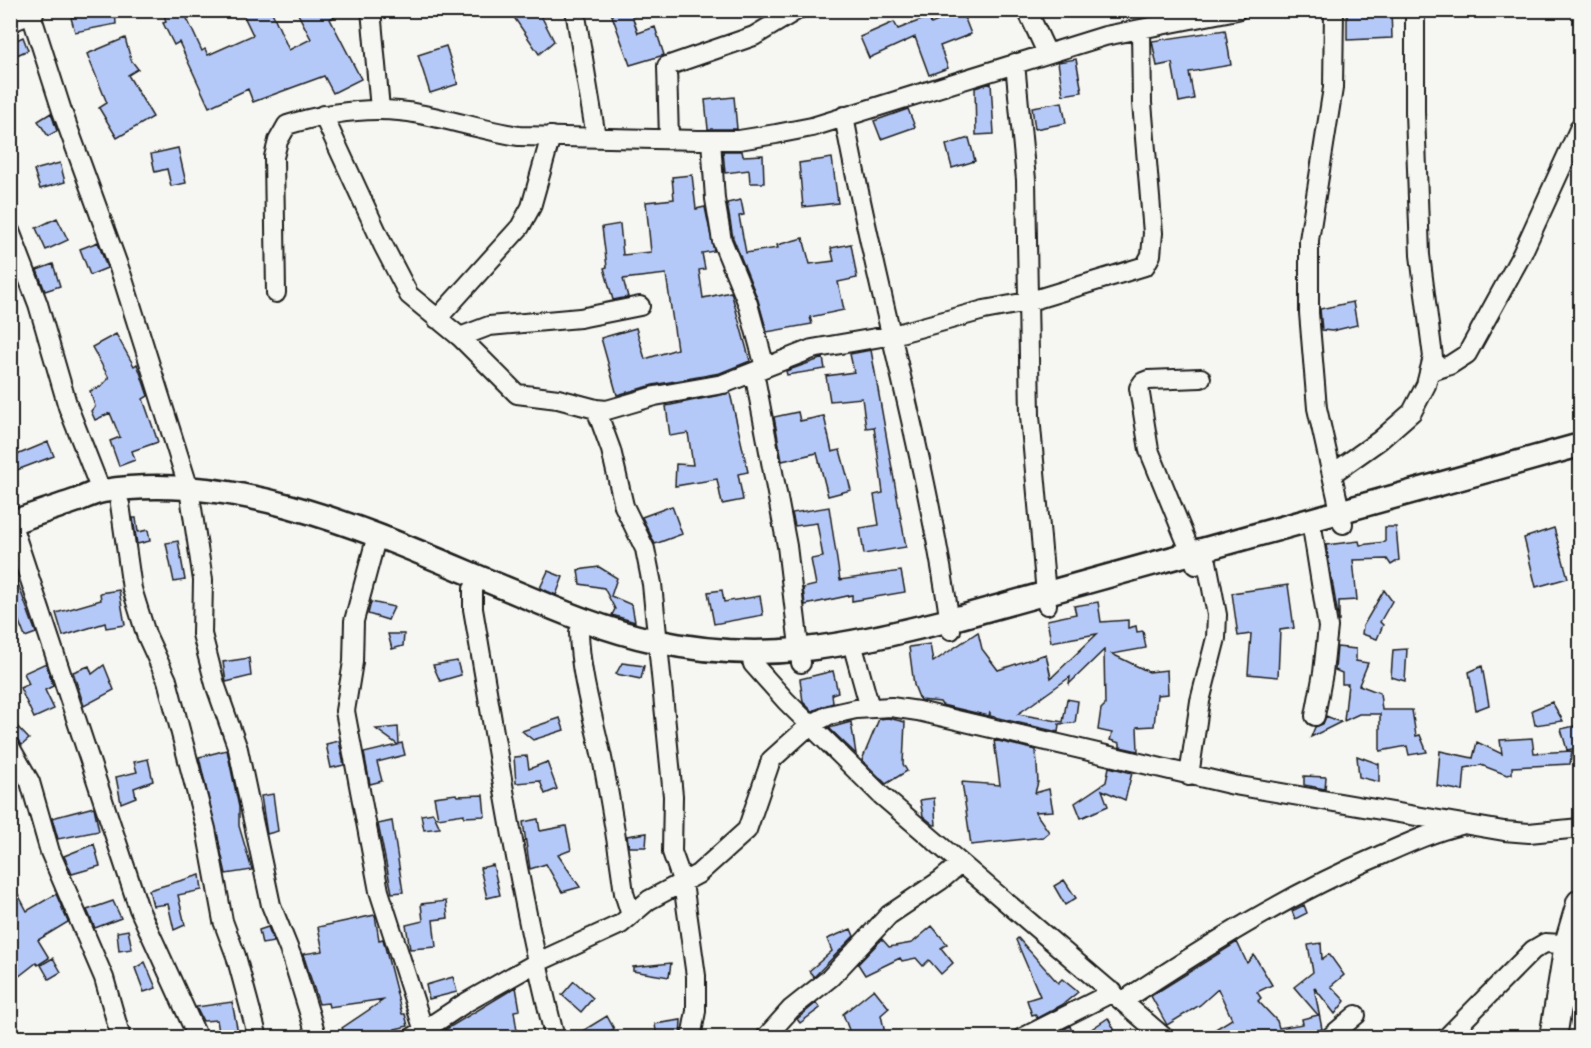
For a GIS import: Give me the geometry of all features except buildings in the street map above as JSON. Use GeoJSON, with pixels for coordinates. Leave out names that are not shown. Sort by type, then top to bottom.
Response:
{"type":"FeatureCollection","features":[{"type":"Feature","properties":{"kind":"main road"},"geometry":{"type":"LineString","coordinates":[[10,18],[30,11]]}},
{"type":"Feature","properties":{"kind":"main road"},"geometry":{"type":"LineString","coordinates":[[1570,1038],[1581,903]]}},
{"type":"Feature","properties":{"kind":"main road"},"geometry":{"type":"LineString","coordinates":[[1553,1038],[1576,950]]}},
{"type":"Feature","properties":{"kind":"street"},"geometry":{"type":"LineString","coordinates":[[371,10],[380,110]]}},
{"type":"Feature","properties":{"kind":"street"},"geometry":{"type":"LineString","coordinates":[[575,10],[596,137]]}},
{"type":"Feature","properties":{"kind":"street"},"geometry":{"type":"LineString","coordinates":[[669,140],[667,66],[754,36],[777,15],[797,10]]}},
{"type":"Feature","properties":{"kind":"street"},"geometry":{"type":"LineString","coordinates":[[1027,10],[1047,53]]}},
{"type":"Feature","properties":{"kind":"street"},"geometry":{"type":"LineString","coordinates":[[276,292],[274,157],[278,141],[287,124],[323,115],[380,110],[418,113],[495,132],[669,140],[740,140],[812,127],[1047,53],[1141,29],[1237,10]]}},
{"type":"Feature","properties":{"kind":"street"},"geometry":{"type":"LineString","coordinates":[[1334,10],[1333,88],[1313,211],[1309,260],[1312,368],[1317,408],[1342,518]]}},
{"type":"Feature","properties":{"kind":"street"},"geometry":{"type":"LineString","coordinates":[[1332,474],[1380,440],[1412,412],[1433,357],[1419,255],[1415,10]]}},
{"type":"Feature","properties":{"kind":"street"},"geometry":{"type":"LineString","coordinates":[[30,11],[62,111],[122,276],[189,495],[203,580],[202,634],[215,684],[238,749],[271,905],[292,957],[317,1038]]}},
{"type":"Feature","properties":{"kind":"street"},"geometry":{"type":"LineString","coordinates":[[323,115],[382,245],[409,295],[460,337],[517,394],[558,399],[607,410],[655,396],[723,384],[812,349],[893,335],[984,310],[1028,302],[1145,266],[1149,261],[1153,233],[1142,103],[1141,29]]}},
{"type":"Feature","properties":{"kind":"street"},"geometry":{"type":"LineString","coordinates":[[1015,63],[1024,151],[1030,416],[1046,600]]}},
{"type":"Feature","properties":{"kind":"street"},"geometry":{"type":"LineString","coordinates":[[844,116],[927,485],[951,625]]}},
{"type":"Feature","properties":{"kind":"street"},"geometry":{"type":"LineString","coordinates":[[1429,372],[1450,365],[1467,354],[1522,254],[1581,127]]}},
{"type":"Feature","properties":{"kind":"street"},"geometry":{"type":"LineString","coordinates":[[437,319],[520,227],[531,207],[551,136]]}},
{"type":"Feature","properties":{"kind":"street"},"geometry":{"type":"LineString","coordinates":[[711,140],[715,199],[722,241],[748,304],[787,546],[800,657]]}},
{"type":"Feature","properties":{"kind":"street"},"geometry":{"type":"LineString","coordinates":[[10,231],[38,304],[68,407],[110,497],[132,590],[146,634],[167,680],[206,829],[223,921],[236,956],[258,1038]]}},
{"type":"Feature","properties":{"kind":"street"},"geometry":{"type":"LineString","coordinates":[[460,337],[489,326],[580,318],[640,306]]}},
{"type":"Feature","properties":{"kind":"street"},"geometry":{"type":"LineString","coordinates":[[1189,776],[1200,701],[1216,638],[1217,615],[1198,560],[1174,518],[1149,450],[1139,388],[1143,382],[1148,381],[1201,378]]}},
{"type":"Feature","properties":{"kind":"street"},"geometry":{"type":"LineString","coordinates":[[596,409],[610,450],[624,506],[645,549],[655,607],[656,647],[673,796],[672,852],[683,883],[696,976],[696,1011],[691,1038]]}},
{"type":"Feature","properties":{"kind":"street"},"geometry":{"type":"LineString","coordinates":[[1198,560],[1581,445]]}},
{"type":"Feature","properties":{"kind":"street"},"geometry":{"type":"LineString","coordinates":[[374,542],[473,589],[579,632],[656,647],[751,658],[855,654],[951,625],[1198,560],[1312,533],[1342,518],[1581,459]]}},
{"type":"Feature","properties":{"kind":"street"},"geometry":{"type":"LineString","coordinates":[[198,1038],[139,909],[12,528],[92,510],[110,497],[148,501],[189,495],[323,531],[374,542],[656,647]]}},
{"type":"Feature","properties":{"kind":"street"},"geometry":{"type":"LineString","coordinates":[[1312,533],[1328,627],[1315,716]]}},
{"type":"Feature","properties":{"kind":"street"},"geometry":{"type":"LineString","coordinates":[[374,542],[354,621],[353,662],[345,711],[379,891],[418,1034],[465,1003],[536,963],[566,947],[602,934],[649,900],[698,874],[747,830],[771,760],[810,725],[829,715],[891,707],[918,711],[1189,776],[1263,790],[1528,833],[1581,828]]}},
{"type":"Feature","properties":{"kind":"street"},"geometry":{"type":"LineString","coordinates":[[473,589],[479,644],[536,963],[555,1038]]}},
{"type":"Feature","properties":{"kind":"street"},"geometry":{"type":"LineString","coordinates":[[800,657],[951,625]]}},
{"type":"Feature","properties":{"kind":"street"},"geometry":{"type":"LineString","coordinates":[[579,632],[586,692],[602,758],[624,893],[631,915]]}},
{"type":"Feature","properties":{"kind":"street"},"geometry":{"type":"LineString","coordinates":[[855,654],[870,708]]}},
{"type":"Feature","properties":{"kind":"street"},"geometry":{"type":"LineString","coordinates":[[751,658],[810,725],[881,795],[1165,1038]]}},
{"type":"Feature","properties":{"kind":"street"},"geometry":{"type":"LineString","coordinates":[[10,747],[30,782],[50,852],[104,978],[121,1038]]}},
{"type":"Feature","properties":{"kind":"street"},"geometry":{"type":"LineString","coordinates":[[1022,1038],[1118,997],[1180,964],[1324,880],[1419,838],[1468,823]]}},
{"type":"Feature","properties":{"kind":"street"},"geometry":{"type":"LineString","coordinates":[[765,1038],[791,1009],[830,978],[889,915],[941,880],[960,864]]}},
{"type":"Feature","properties":{"kind":"street"},"geometry":{"type":"LineString","coordinates":[[1446,1038],[1533,950],[1545,943],[1576,950]]}},
{"type":"Feature","properties":{"kind":"street"},"geometry":{"type":"LineString","coordinates":[[1329,1038],[1356,1016]]}}]}
